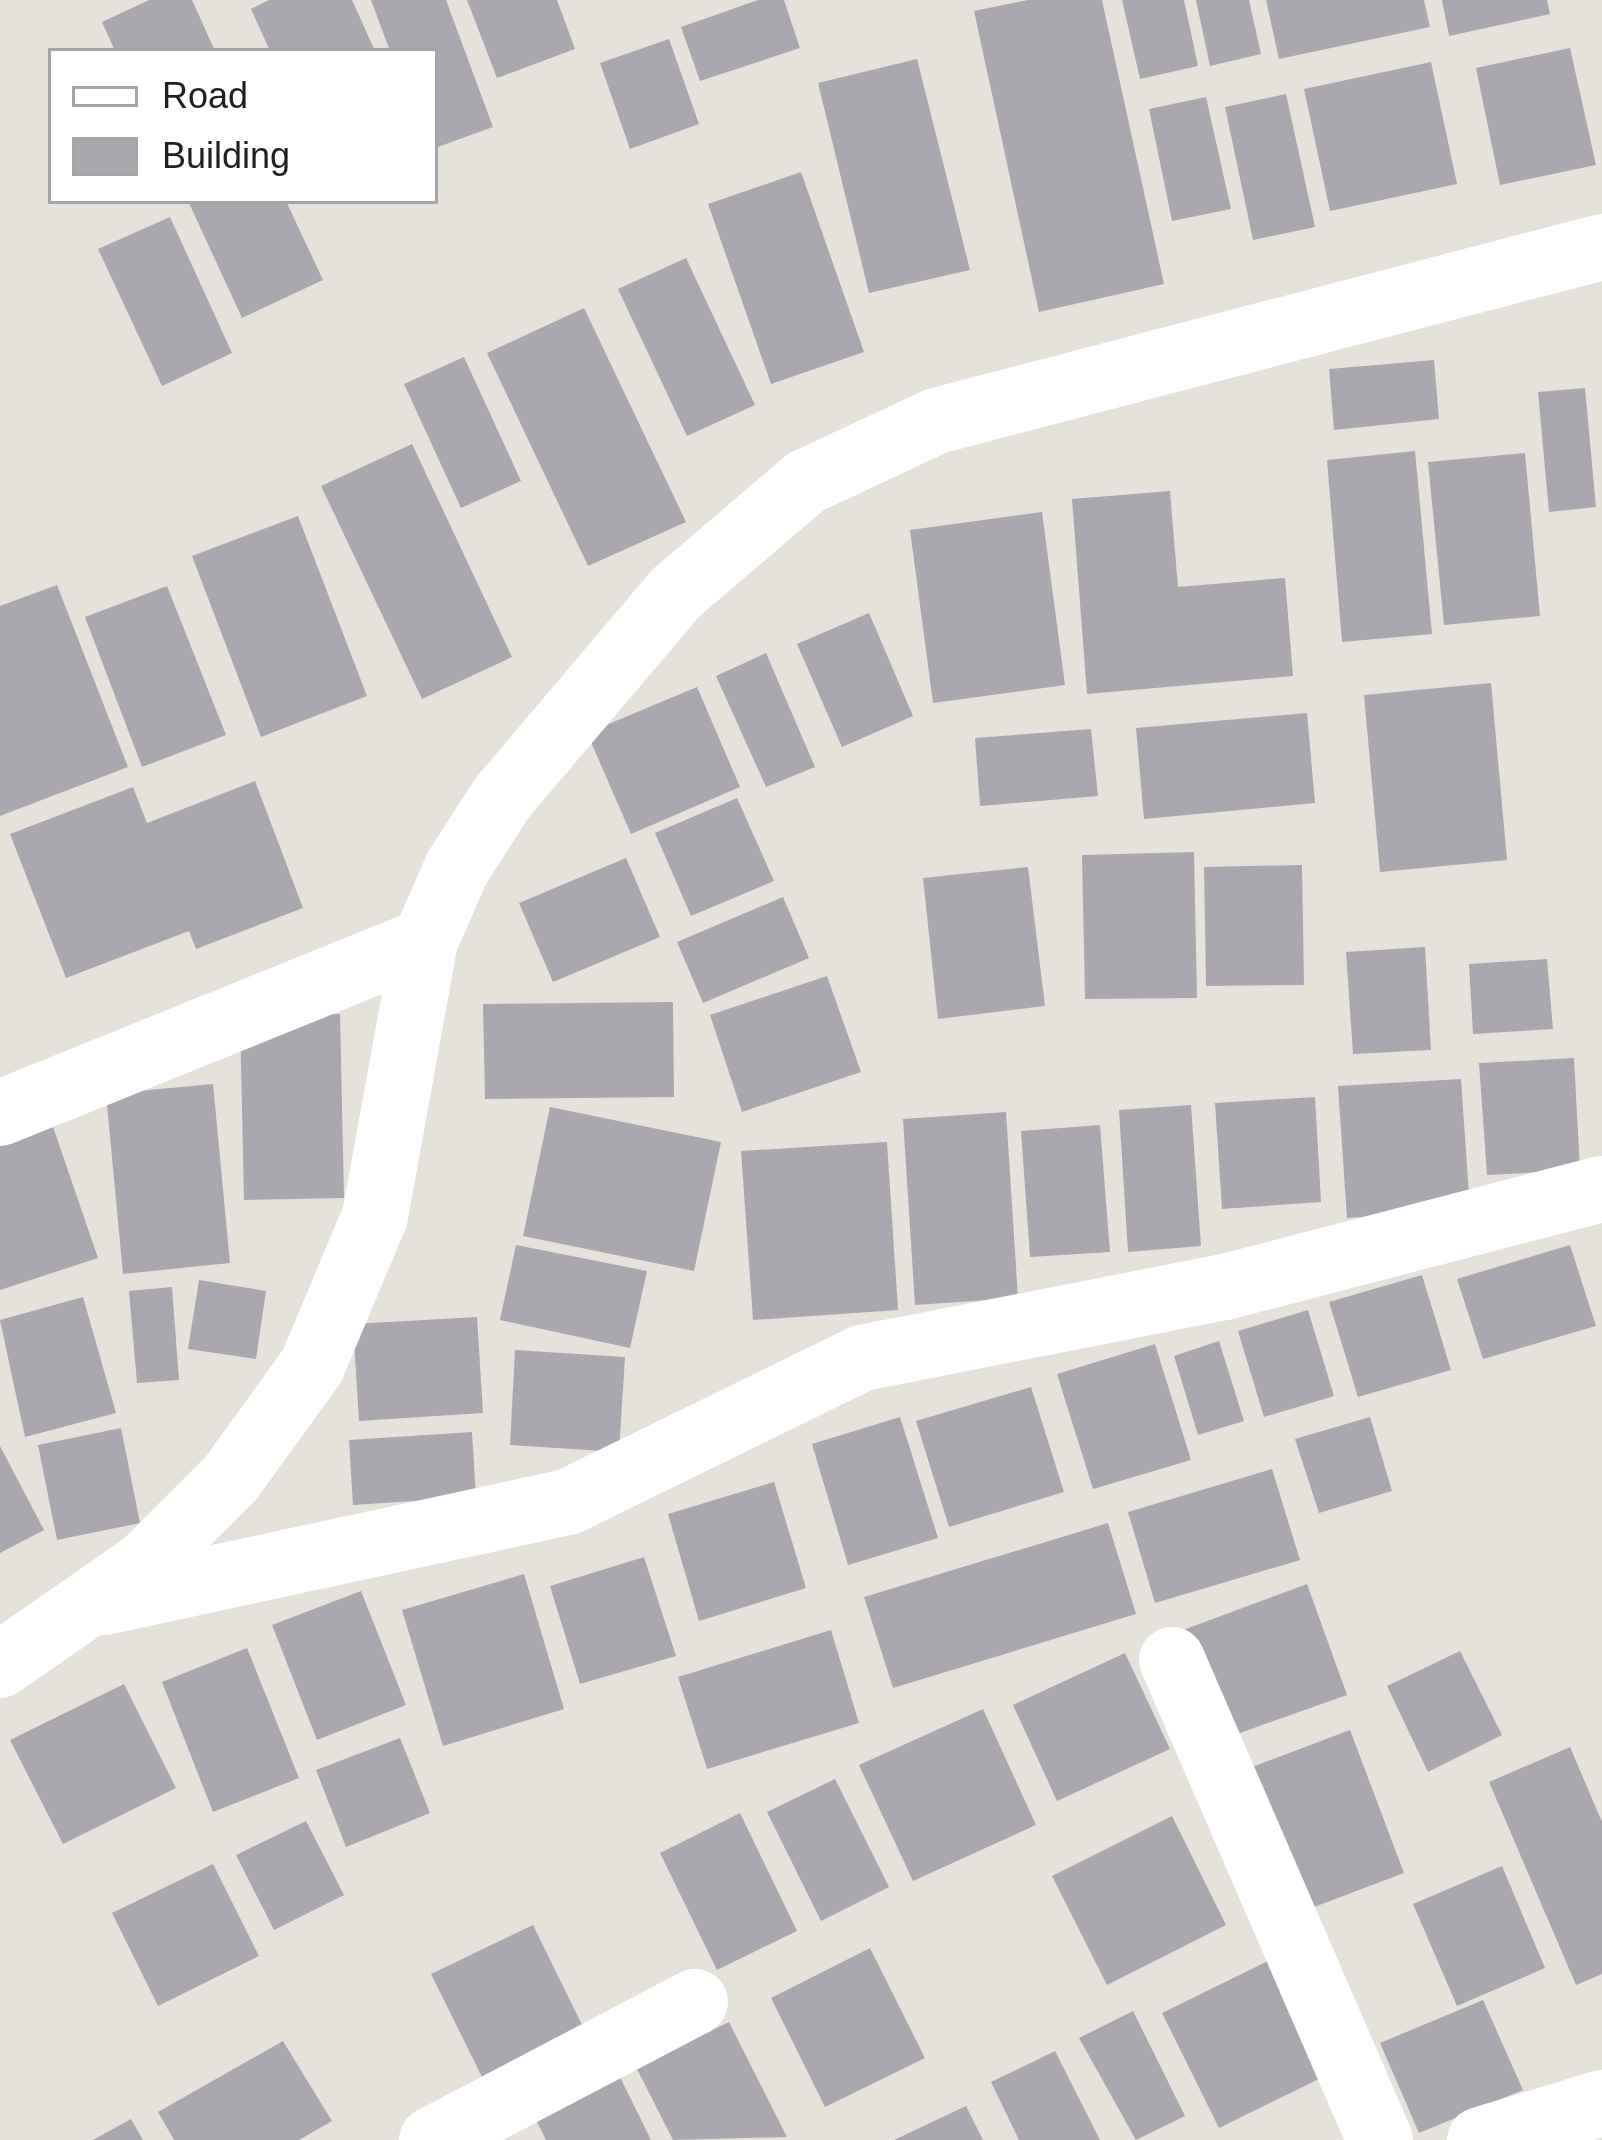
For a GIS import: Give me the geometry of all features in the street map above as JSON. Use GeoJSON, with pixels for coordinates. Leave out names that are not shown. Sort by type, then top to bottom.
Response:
{"type":"FeatureCollection","features":[{"type":"Feature","properties":{"kind":"street"},"geometry":{"type":"LineString","coordinates":[[0,1665],[144,1565],[231,1478],[312,1366],[375,1216],[424,941],[502,798],[677,592],[806,482],[936,421],[1036,391],[1602,247]]}},
{"type":"Feature","properties":{"kind":"street"},"geometry":{"type":"LineString","coordinates":[[0,1113],[424,941]]}},
{"type":"Feature","properties":{"kind":"street"},"geometry":{"type":"LineString","coordinates":[[78,1608],[568,1502],[862,1358],[1225,1287],[1602,1189]]}},
{"type":"Feature","properties":{"kind":"street"},"geometry":{"type":"LineString","coordinates":[[1172,1660],[1380,2140]]}},
{"type":"Feature","properties":{"kind":"street"},"geometry":{"type":"LineString","coordinates":[[432,2140],[695,2002]]}},
{"type":"Feature","properties":{"kind":"street"},"geometry":{"type":"LineString","coordinates":[[1480,2140],[1602,2103]]}},
{"type":"Feature","properties":{"kind":"building"},"geometry":{"type":"Polygon","coordinates":[[[149,0],[192,0],[214,48],[114,48],[102,22],[149,0]]]}},
{"type":"Feature","properties":{"kind":"building"},"geometry":{"type":"Polygon","coordinates":[[[269,0],[352,0],[374,48],[269,48],[251,9],[269,0]]]}},
{"type":"Feature","properties":{"kind":"building"},"geometry":{"type":"Polygon","coordinates":[[[371,0],[446,0],[493,127],[438,147],[438,48],[389,48],[371,0]]]}},
{"type":"Feature","properties":{"kind":"building"},"geometry":{"type":"Polygon","coordinates":[[[467,0],[557,0],[575,49],[497,78],[467,0]]]}},
{"type":"Feature","properties":{"kind":"building"},"geometry":{"type":"Polygon","coordinates":[[[758,0],[784,0],[800,48],[700,81],[681,27],[758,0]]]}},
{"type":"Feature","properties":{"kind":"building"},"geometry":{"type":"Polygon","coordinates":[[[1028,0],[1102,0],[1164,284],[1039,312],[974,11],[1028,0]]]}},
{"type":"Feature","properties":{"kind":"building"},"geometry":{"type":"Polygon","coordinates":[[[1122,0],[1184,0],[1198,66],[1140,79],[1122,0]]]}},
{"type":"Feature","properties":{"kind":"building"},"geometry":{"type":"Polygon","coordinates":[[[1196,0],[1249,0],[1261,54],[1210,66],[1196,0]]]}},
{"type":"Feature","properties":{"kind":"building"},"geometry":{"type":"Polygon","coordinates":[[[1266,0],[1424,0],[1430,27],[1279,59],[1266,0]]]}},
{"type":"Feature","properties":{"kind":"building"},"geometry":{"type":"Polygon","coordinates":[[[1442,0],[1547,0],[1550,14],[1449,36],[1442,0]]]}},
{"type":"Feature","properties":{"kind":"building"},"geometry":{"type":"Polygon","coordinates":[[[669,39],[699,124],[630,149],[600,63],[669,39]]]}},
{"type":"Feature","properties":{"kind":"building"},"geometry":{"type":"Polygon","coordinates":[[[1570,48],[1596,165],[1500,185],[1476,68],[1570,48]]]}},
{"type":"Feature","properties":{"kind":"building"},"geometry":{"type":"Polygon","coordinates":[[[917,59],[970,270],[869,293],[818,83],[917,59]]]}},
{"type":"Feature","properties":{"kind":"building"},"geometry":{"type":"Polygon","coordinates":[[[1431,62],[1457,184],[1330,211],[1304,89],[1431,62]]]}},
{"type":"Feature","properties":{"kind":"building"},"geometry":{"type":"Polygon","coordinates":[[[1286,94],[1315,227],[1253,240],[1225,107],[1286,94]]]}},
{"type":"Feature","properties":{"kind":"building"},"geometry":{"type":"Polygon","coordinates":[[[1206,97],[1231,209],[1172,221],[1149,109],[1206,97]]]}},
{"type":"Feature","properties":{"kind":"building"},"geometry":{"type":"Polygon","coordinates":[[[801,172],[864,352],[771,384],[708,204],[801,172]]]}},
{"type":"Feature","properties":{"kind":"building"},"geometry":{"type":"Polygon","coordinates":[[[189,204],[287,204],[323,280],[242,318],[189,204]]]}},
{"type":"Feature","properties":{"kind":"building"},"geometry":{"type":"Polygon","coordinates":[[[170,217],[232,353],[162,386],[98,249],[170,217]]]}},
{"type":"Feature","properties":{"kind":"building"},"geometry":{"type":"Polygon","coordinates":[[[686,258],[755,405],[687,436],[618,289],[686,258]]]}},
{"type":"Feature","properties":{"kind":"building"},"geometry":{"type":"Polygon","coordinates":[[[584,308],[686,522],[588,566],[487,353],[584,308]]]}},
{"type":"Feature","properties":{"kind":"building"},"geometry":{"type":"Polygon","coordinates":[[[464,357],[521,481],[461,508],[404,384],[464,357]]]}},
{"type":"Feature","properties":{"kind":"building"},"geometry":{"type":"Polygon","coordinates":[[[1434,360],[1439,419],[1334,430],[1329,369],[1434,360]]]}},
{"type":"Feature","properties":{"kind":"building"},"geometry":{"type":"Polygon","coordinates":[[[1585,388],[1596,507],[1549,512],[1538,392],[1585,388]]]}},
{"type":"Feature","properties":{"kind":"building"},"geometry":{"type":"Polygon","coordinates":[[[412,444],[512,657],[422,699],[321,486],[412,444]]]}},
{"type":"Feature","properties":{"kind":"building"},"geometry":{"type":"Polygon","coordinates":[[[1415,451],[1432,634],[1342,642],[1327,460],[1415,451]]]}},
{"type":"Feature","properties":{"kind":"building"},"geometry":{"type":"Polygon","coordinates":[[[1525,453],[1540,616],[1444,625],[1428,462],[1525,453]]]}},
{"type":"Feature","properties":{"kind":"building"},"geometry":{"type":"Polygon","coordinates":[[[1170,491],[1178,587],[1285,578],[1293,676],[1087,694],[1072,499],[1170,491]]]}},
{"type":"Feature","properties":{"kind":"building"},"geometry":{"type":"Polygon","coordinates":[[[1042,512],[1065,685],[933,703],[910,530],[1042,512]]]}},
{"type":"Feature","properties":{"kind":"building"},"geometry":{"type":"Polygon","coordinates":[[[298,516],[367,696],[261,737],[192,556],[298,516]]]}},
{"type":"Feature","properties":{"kind":"building"},"geometry":{"type":"Polygon","coordinates":[[[57,585],[128,767],[0,816],[0,606],[57,585]]]}},
{"type":"Feature","properties":{"kind":"building"},"geometry":{"type":"Polygon","coordinates":[[[167,586],[226,735],[142,767],[85,617],[167,586]]]}},
{"type":"Feature","properties":{"kind":"building"},"geometry":{"type":"Polygon","coordinates":[[[869,613],[913,716],[842,747],[797,644],[869,613]]]}},
{"type":"Feature","properties":{"kind":"building"},"geometry":{"type":"Polygon","coordinates":[[[766,653],[815,767],[766,787],[716,676],[766,653]]]}},
{"type":"Feature","properties":{"kind":"building"},"geometry":{"type":"Polygon","coordinates":[[[1491,683],[1507,860],[1380,872],[1364,695],[1491,683]]]}},
{"type":"Feature","properties":{"kind":"building"},"geometry":{"type":"Polygon","coordinates":[[[697,687],[740,787],[631,834],[587,733],[697,687]]]}},
{"type":"Feature","properties":{"kind":"building"},"geometry":{"type":"Polygon","coordinates":[[[1307,713],[1315,803],[1144,819],[1136,728],[1307,713]]]}},
{"type":"Feature","properties":{"kind":"building"},"geometry":{"type":"Polygon","coordinates":[[[1091,729],[1098,796],[980,806],[975,738],[1091,729]]]}},
{"type":"Feature","properties":{"kind":"building"},"geometry":{"type":"Polygon","coordinates":[[[255,781],[303,908],[196,949],[189,931],[66,978],[10,834],[133,787],[147,823],[255,781]]]}},
{"type":"Feature","properties":{"kind":"building"},"geometry":{"type":"Polygon","coordinates":[[[737,798],[774,881],[691,916],[655,833],[737,798]]]}},
{"type":"Feature","properties":{"kind":"building"},"geometry":{"type":"Polygon","coordinates":[[[1194,852],[1197,998],[1085,999],[1082,855],[1194,852]]]}},
{"type":"Feature","properties":{"kind":"building"},"geometry":{"type":"Polygon","coordinates":[[[626,858],[660,937],[553,982],[519,903],[626,858]]]}},
{"type":"Feature","properties":{"kind":"building"},"geometry":{"type":"Polygon","coordinates":[[[1302,865],[1304,985],[1206,986],[1204,867],[1302,865]]]}},
{"type":"Feature","properties":{"kind":"building"},"geometry":{"type":"Polygon","coordinates":[[[1028,867],[1045,1006],[938,1019],[923,878],[1028,867]]]}},
{"type":"Feature","properties":{"kind":"building"},"geometry":{"type":"Polygon","coordinates":[[[783,897],[809,958],[703,1003],[677,942],[783,897]]]}},
{"type":"Feature","properties":{"kind":"building"},"geometry":{"type":"Polygon","coordinates":[[[1425,947],[1431,1050],[1353,1054],[1346,952],[1425,947]]]}},
{"type":"Feature","properties":{"kind":"building"},"geometry":{"type":"Polygon","coordinates":[[[1547,959],[1553,1029],[1473,1034],[1469,964],[1547,959]]]}},
{"type":"Feature","properties":{"kind":"building"},"geometry":{"type":"Polygon","coordinates":[[[827,976],[861,1072],[742,1112],[710,1015],[827,976]]]}},
{"type":"Feature","properties":{"kind":"building"},"geometry":{"type":"Polygon","coordinates":[[[673,1002],[674,1097],[485,1099],[483,1004],[673,1002]]]}},
{"type":"Feature","properties":{"kind":"building"},"geometry":{"type":"Polygon","coordinates":[[[340,1014],[344,1198],[244,1200],[240,1016],[340,1014]]]}},
{"type":"Feature","properties":{"kind":"building"},"geometry":{"type":"Polygon","coordinates":[[[1574,1058],[1580,1170],[1487,1175],[1479,1063],[1574,1058]]]}},
{"type":"Feature","properties":{"kind":"building"},"geometry":{"type":"Polygon","coordinates":[[[1461,1079],[1470,1210],[1347,1218],[1338,1086],[1461,1079]]]}},
{"type":"Feature","properties":{"kind":"building"},"geometry":{"type":"Polygon","coordinates":[[[213,1084],[230,1263],[123,1274],[106,1094],[213,1084]]]}},
{"type":"Feature","properties":{"kind":"building"},"geometry":{"type":"Polygon","coordinates":[[[1315,1097],[1321,1202],[1222,1209],[1215,1103],[1315,1097]]]}},
{"type":"Feature","properties":{"kind":"building"},"geometry":{"type":"Polygon","coordinates":[[[1191,1105],[1201,1246],[1128,1252],[1119,1110],[1191,1105]]]}},
{"type":"Feature","properties":{"kind":"building"},"geometry":{"type":"Polygon","coordinates":[[[550,1107],[721,1142],[694,1271],[523,1236],[550,1107]]]}},
{"type":"Feature","properties":{"kind":"building"},"geometry":{"type":"Polygon","coordinates":[[[1006,1112],[1018,1298],[915,1305],[903,1119],[1006,1112]]]}},
{"type":"Feature","properties":{"kind":"building"},"geometry":{"type":"Polygon","coordinates":[[[52,1124],[98,1258],[0,1290],[0,1141],[52,1124]]]}},
{"type":"Feature","properties":{"kind":"building"},"geometry":{"type":"Polygon","coordinates":[[[1100,1125],[1110,1252],[1030,1257],[1021,1131],[1100,1125]]]}},
{"type":"Feature","properties":{"kind":"building"},"geometry":{"type":"Polygon","coordinates":[[[887,1142],[898,1310],[753,1320],[741,1151],[887,1142]]]}},
{"type":"Feature","properties":{"kind":"building"},"geometry":{"type":"Polygon","coordinates":[[[516,1245],[647,1271],[630,1348],[500,1320],[516,1245]]]}},
{"type":"Feature","properties":{"kind":"building"},"geometry":{"type":"Polygon","coordinates":[[[1570,1245],[1596,1326],[1483,1359],[1457,1279],[1570,1245]]]}},
{"type":"Feature","properties":{"kind":"building"},"geometry":{"type":"Polygon","coordinates":[[[1422,1275],[1451,1370],[1358,1397],[1329,1302],[1422,1275]]]}},
{"type":"Feature","properties":{"kind":"building"},"geometry":{"type":"Polygon","coordinates":[[[199,1280],[266,1291],[256,1359],[188,1349],[199,1280]]]}},
{"type":"Feature","properties":{"kind":"building"},"geometry":{"type":"Polygon","coordinates":[[[172,1287],[179,1380],[137,1383],[129,1291],[172,1287]]]}},
{"type":"Feature","properties":{"kind":"building"},"geometry":{"type":"Polygon","coordinates":[[[83,1297],[116,1413],[25,1437],[0,1320],[83,1297]]]}},
{"type":"Feature","properties":{"kind":"building"},"geometry":{"type":"Polygon","coordinates":[[[1308,1310],[1334,1396],[1264,1417],[1238,1331],[1308,1310]]]}},
{"type":"Feature","properties":{"kind":"building"},"geometry":{"type":"Polygon","coordinates":[[[477,1317],[483,1413],[359,1421],[353,1324],[477,1317]]]}},
{"type":"Feature","properties":{"kind":"building"},"geometry":{"type":"Polygon","coordinates":[[[1219,1341],[1244,1421],[1198,1435],[1174,1356],[1219,1341]]]}},
{"type":"Feature","properties":{"kind":"building"},"geometry":{"type":"Polygon","coordinates":[[[1155,1344],[1191,1460],[1093,1489],[1057,1374],[1155,1344]]]}},
{"type":"Feature","properties":{"kind":"building"},"geometry":{"type":"Polygon","coordinates":[[[515,1350],[625,1357],[619,1452],[510,1445],[515,1350]]]}},
{"type":"Feature","properties":{"kind":"building"},"geometry":{"type":"Polygon","coordinates":[[[1031,1387],[1064,1492],[949,1527],[916,1421],[1031,1387]]]}},
{"type":"Feature","properties":{"kind":"building"},"geometry":{"type":"Polygon","coordinates":[[[900,1417],[938,1538],[848,1565],[812,1444],[900,1417]]]}},
{"type":"Feature","properties":{"kind":"building"},"geometry":{"type":"Polygon","coordinates":[[[1370,1417],[1392,1491],[1319,1513],[1295,1439],[1370,1417]]]}},
{"type":"Feature","properties":{"kind":"building"},"geometry":{"type":"Polygon","coordinates":[[[121,1428],[140,1523],[57,1540],[38,1445],[121,1428]]]}},
{"type":"Feature","properties":{"kind":"building"},"geometry":{"type":"Polygon","coordinates":[[[472,1432],[476,1497],[353,1505],[349,1440],[472,1432]]]}},
{"type":"Feature","properties":{"kind":"building"},"geometry":{"type":"Polygon","coordinates":[[[0,1446],[44,1530],[0,1553],[0,1446]]]}},
{"type":"Feature","properties":{"kind":"building"},"geometry":{"type":"Polygon","coordinates":[[[1272,1469],[1300,1560],[1155,1603],[1128,1512],[1272,1469]]]}},
{"type":"Feature","properties":{"kind":"building"},"geometry":{"type":"Polygon","coordinates":[[[774,1482],[806,1588],[699,1621],[668,1514],[774,1482]]]}},
{"type":"Feature","properties":{"kind":"building"},"geometry":{"type":"Polygon","coordinates":[[[1108,1523],[1136,1614],[893,1688],[864,1597],[1108,1523]]]}},
{"type":"Feature","properties":{"kind":"building"},"geometry":{"type":"Polygon","coordinates":[[[644,1557],[676,1656],[580,1684],[550,1586],[644,1557]]]}},
{"type":"Feature","properties":{"kind":"building"},"geometry":{"type":"Polygon","coordinates":[[[524,1574],[564,1709],[443,1746],[402,1610],[524,1574]]]}},
{"type":"Feature","properties":{"kind":"building"},"geometry":{"type":"Polygon","coordinates":[[[1307,1584],[1347,1695],[1223,1739],[1183,1630],[1307,1584]]]}},
{"type":"Feature","properties":{"kind":"building"},"geometry":{"type":"Polygon","coordinates":[[[361,1591],[406,1705],[317,1740],[272,1625],[361,1591]]]}},
{"type":"Feature","properties":{"kind":"building"},"geometry":{"type":"Polygon","coordinates":[[[831,1630],[859,1723],[707,1769],[678,1677],[831,1630]]]}},
{"type":"Feature","properties":{"kind":"building"},"geometry":{"type":"Polygon","coordinates":[[[247,1648],[299,1778],[213,1812],[162,1682],[247,1648]]]}},
{"type":"Feature","properties":{"kind":"building"},"geometry":{"type":"Polygon","coordinates":[[[1460,1651],[1502,1735],[1428,1772],[1387,1686],[1460,1651]]]}},
{"type":"Feature","properties":{"kind":"building"},"geometry":{"type":"Polygon","coordinates":[[[1125,1653],[1170,1749],[1057,1801],[1013,1705],[1125,1653]]]}},
{"type":"Feature","properties":{"kind":"building"},"geometry":{"type":"Polygon","coordinates":[[[124,1684],[176,1788],[63,1844],[10,1740],[124,1684]]]}},
{"type":"Feature","properties":{"kind":"building"},"geometry":{"type":"Polygon","coordinates":[[[983,1709],[1036,1825],[913,1881],[859,1765],[983,1709]]]}},
{"type":"Feature","properties":{"kind":"building"},"geometry":{"type":"Polygon","coordinates":[[[1350,1730],[1404,1873],[1293,1915],[1239,1772],[1350,1730]]]}},
{"type":"Feature","properties":{"kind":"building"},"geometry":{"type":"Polygon","coordinates":[[[400,1738],[430,1813],[346,1847],[316,1770],[400,1738]]]}},
{"type":"Feature","properties":{"kind":"building"},"geometry":{"type":"Polygon","coordinates":[[[1570,1747],[1602,1822],[1602,1974],[1576,1985],[1489,1782],[1570,1747]]]}},
{"type":"Feature","properties":{"kind":"building"},"geometry":{"type":"Polygon","coordinates":[[[835,1779],[889,1887],[821,1921],[767,1812],[835,1779]]]}},
{"type":"Feature","properties":{"kind":"building"},"geometry":{"type":"Polygon","coordinates":[[[740,1813],[797,1931],[717,1970],[660,1853],[740,1813]]]}},
{"type":"Feature","properties":{"kind":"building"},"geometry":{"type":"Polygon","coordinates":[[[1172,1816],[1226,1925],[1107,1985],[1052,1876],[1172,1816]]]}},
{"type":"Feature","properties":{"kind":"building"},"geometry":{"type":"Polygon","coordinates":[[[306,1821],[344,1895],[274,1930],[236,1855],[306,1821]]]}},
{"type":"Feature","properties":{"kind":"building"},"geometry":{"type":"Polygon","coordinates":[[[213,1864],[259,1956],[158,2006],[112,1913],[213,1864]]]}},
{"type":"Feature","properties":{"kind":"building"},"geometry":{"type":"Polygon","coordinates":[[[1502,1866],[1545,1968],[1457,2006],[1413,1904],[1502,1866]]]}},
{"type":"Feature","properties":{"kind":"building"},"geometry":{"type":"Polygon","coordinates":[[[533,1925],[587,2035],[486,2085],[431,1974],[533,1925]]]}},
{"type":"Feature","properties":{"kind":"building"},"geometry":{"type":"Polygon","coordinates":[[[870,1948],[925,2058],[825,2107],[771,1998],[870,1948]]]}},
{"type":"Feature","properties":{"kind":"building"},"geometry":{"type":"Polygon","coordinates":[[[1272,1959],[1329,2074],[1219,2128],[1162,2013],[1272,1959]]]}},
{"type":"Feature","properties":{"kind":"building"},"geometry":{"type":"Polygon","coordinates":[[[1483,2000],[1523,2090],[1419,2133],[1380,2043],[1483,2000]]]}},
{"type":"Feature","properties":{"kind":"building"},"geometry":{"type":"Polygon","coordinates":[[[1133,2011],[1185,2116],[1136,2140],[1079,2038],[1133,2011]]]}},
{"type":"Feature","properties":{"kind":"building"},"geometry":{"type":"Polygon","coordinates":[[[729,2022],[787,2137],[673,2140],[636,2067],[729,2022]]]}},
{"type":"Feature","properties":{"kind":"building"},"geometry":{"type":"Polygon","coordinates":[[[283,2041],[332,2121],[299,2140],[174,2140],[158,2112],[283,2041]]]}},
{"type":"Feature","properties":{"kind":"building"},"geometry":{"type":"Polygon","coordinates":[[[1055,2051],[1100,2140],[1019,2140],[991,2082],[1055,2051]]]}},
{"type":"Feature","properties":{"kind":"building"},"geometry":{"type":"Polygon","coordinates":[[[617,2071],[651,2140],[546,2140],[532,2112],[617,2071]]]}},
{"type":"Feature","properties":{"kind":"building"},"geometry":{"type":"Polygon","coordinates":[[[966,2106],[983,2140],[894,2140],[966,2106]]]}},
{"type":"Feature","properties":{"kind":"building"},"geometry":{"type":"Polygon","coordinates":[[[131,2119],[143,2140],[93,2140],[131,2119]]]}}]}
